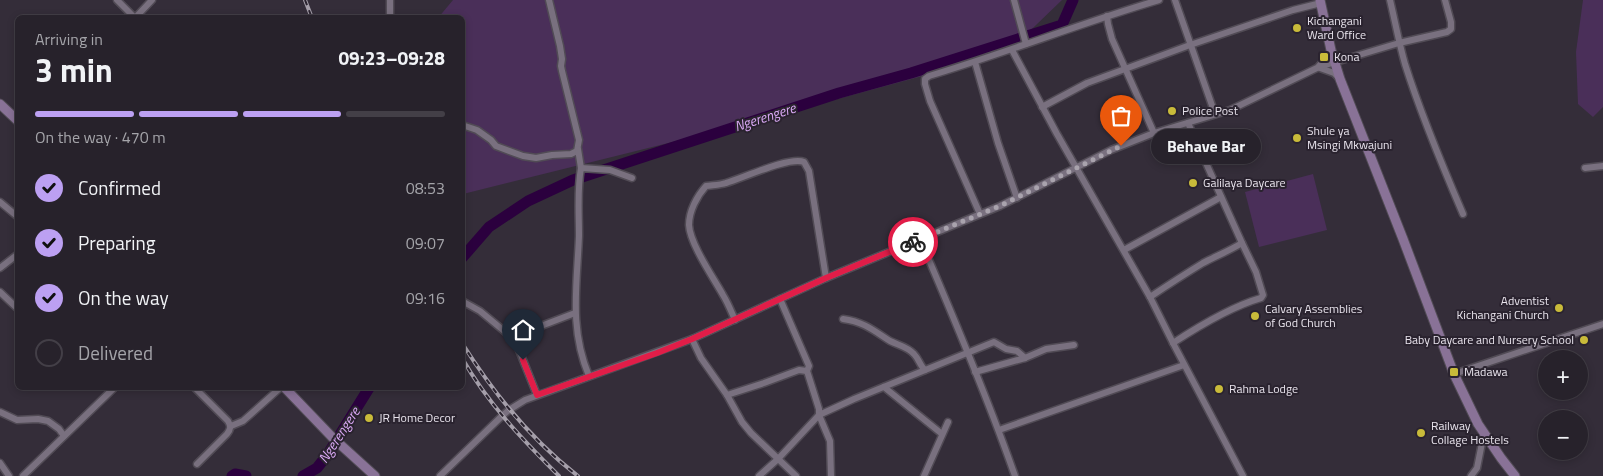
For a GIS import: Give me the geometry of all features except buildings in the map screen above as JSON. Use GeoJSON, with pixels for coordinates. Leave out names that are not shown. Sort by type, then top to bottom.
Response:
{"type":"FeatureCollection","features":[{"type":"Feature","properties":{"kind":"street"},"geometry":{"type":"LineString","coordinates":[[117,0],[132,15]]}},
{"type":"Feature","properties":{"kind":"street"},"geometry":{"type":"LineString","coordinates":[[138,15],[152,0]]}},
{"type":"Feature","properties":{"kind":"street"},"geometry":{"type":"LineString","coordinates":[[390,0],[390,15]]}},
{"type":"Feature","properties":{"kind":"street"},"geometry":{"type":"LineString","coordinates":[[549,0],[560,46],[562,71],[579,140],[578,149],[581,168],[578,181],[579,236],[575,313],[578,341],[589,376]]}},
{"type":"Feature","properties":{"kind":"street"},"geometry":{"type":"LineString","coordinates":[[1014,0],[1026,44]]}},
{"type":"Feature","properties":{"kind":"street"},"geometry":{"type":"LineString","coordinates":[[980,214],[930,101],[925,79],[928,76],[1012,50],[1158,0]]}},
{"type":"Feature","properties":{"kind":"street"},"geometry":{"type":"LineString","coordinates":[[1175,0],[1216,114]]}},
{"type":"Feature","properties":{"kind":"street"},"geometry":{"type":"LineString","coordinates":[[1390,0],[1404,62],[1429,132],[1463,214]]}},
{"type":"Feature","properties":{"kind":"street"},"geometry":{"type":"LineString","coordinates":[[440,476],[478,437],[509,410],[537,395],[692,339],[826,278],[1017,198],[1112,150],[1154,132],[1230,110],[1318,67],[1399,43],[1450,31],[1452,25],[1445,0]]}},
{"type":"Feature","properties":{"kind":"street"},"geometry":{"type":"LineString","coordinates":[[1042,107],[1087,83],[1190,45],[1320,1],[1334,63],[1454,374],[1470,409],[1484,433],[1515,476]]}},
{"type":"Feature","properties":{"kind":"street"},"geometry":{"type":"LineString","coordinates":[[1107,16],[1112,39],[1154,132]]}},
{"type":"Feature","properties":{"kind":"street"},"geometry":{"type":"LineString","coordinates":[[1012,50],[1042,107],[1150,297],[1243,476]]}},
{"type":"Feature","properties":{"kind":"street"},"geometry":{"type":"LineString","coordinates":[[1318,67],[1331,50]]}},
{"type":"Feature","properties":{"kind":"street"},"geometry":{"type":"LineString","coordinates":[[975,62],[998,143],[1017,198]]}},
{"type":"Feature","properties":{"kind":"street"},"geometry":{"type":"LineString","coordinates":[[1318,67],[1334,73],[1340,79]]}},
{"type":"Feature","properties":{"kind":"street"},"geometry":{"type":"LineString","coordinates":[[0,104],[15,118]]}},
{"type":"Feature","properties":{"kind":"street"},"geometry":{"type":"LineString","coordinates":[[1173,343],[1206,322],[1263,296],[1256,272],[1188,123]]}},
{"type":"Feature","properties":{"kind":"street"},"geometry":{"type":"LineString","coordinates":[[465,126],[477,130],[496,146],[522,156],[536,158],[571,154],[578,149]]}},
{"type":"Feature","properties":{"kind":"street"},"geometry":{"type":"LineString","coordinates":[[735,320],[701,256],[690,228],[692,208],[706,186],[724,184],[798,160],[804,162],[809,171],[826,278]]}},
{"type":"Feature","properties":{"kind":"street"},"geometry":{"type":"LineString","coordinates":[[1585,168],[1603,166]]}},
{"type":"Feature","properties":{"kind":"street"},"geometry":{"type":"LineString","coordinates":[[581,168],[610,170],[632,178]]}},
{"type":"Feature","properties":{"kind":"street"},"geometry":{"type":"LineString","coordinates":[[1124,250],[1221,197]]}},
{"type":"Feature","properties":{"kind":"street"},"geometry":{"type":"LineString","coordinates":[[0,202],[15,214]]}},
{"type":"Feature","properties":{"kind":"street"},"geometry":{"type":"LineString","coordinates":[[920,240],[968,352],[1015,476]]}},
{"type":"Feature","properties":{"kind":"street"},"geometry":{"type":"LineString","coordinates":[[1150,297],[1184,274],[1242,243]]}},
{"type":"Feature","properties":{"kind":"street"},"geometry":{"type":"LineString","coordinates":[[0,268],[15,256]]}},
{"type":"Feature","properties":{"kind":"street"},"geometry":{"type":"LineString","coordinates":[[0,292],[15,306]]}},
{"type":"Feature","properties":{"kind":"street"},"geometry":{"type":"LineString","coordinates":[[780,299],[809,366],[807,371],[819,409],[819,415],[830,441],[831,476]]}},
{"type":"Feature","properties":{"kind":"street"},"geometry":{"type":"LineString","coordinates":[[465,302],[480,311],[517,343],[537,395]]}},
{"type":"Feature","properties":{"kind":"street"},"geometry":{"type":"LineString","coordinates":[[513,338],[525,328],[541,326],[575,313]]}},
{"type":"Feature","properties":{"kind":"street"},"geometry":{"type":"LineString","coordinates":[[843,320],[858,321],[907,349],[914,354],[925,370]]}},
{"type":"Feature","properties":{"kind":"street"},"geometry":{"type":"LineString","coordinates":[[1454,374],[1603,325]]}},
{"type":"Feature","properties":{"kind":"street"},"geometry":{"type":"LineString","coordinates":[[692,339],[701,358],[727,395],[742,422],[796,476]]}},
{"type":"Feature","properties":{"kind":"street"},"geometry":{"type":"LineString","coordinates":[[759,476],[778,459],[819,415],[854,398],[994,342],[1006,349],[1017,351],[1025,358]]}},
{"type":"Feature","properties":{"kind":"street"},"geometry":{"type":"LineString","coordinates":[[975,372],[1025,358],[1046,349],[1074,345]]}},
{"type":"Feature","properties":{"kind":"street"},"geometry":{"type":"LineString","coordinates":[[999,430],[1184,365]]}},
{"type":"Feature","properties":{"kind":"street"},"geometry":{"type":"LineString","coordinates":[[727,395],[799,370],[807,371]]}},
{"type":"Feature","properties":{"kind":"street"},"geometry":{"type":"LineString","coordinates":[[884,387],[942,434]]}},
{"type":"Feature","properties":{"kind":"street"},"geometry":{"type":"LineString","coordinates":[[23,476],[112,390]]}},
{"type":"Feature","properties":{"kind":"street"},"geometry":{"type":"LineString","coordinates":[[197,390],[231,426]]}},
{"type":"Feature","properties":{"kind":"street"},"geometry":{"type":"LineString","coordinates":[[197,464],[227,434],[231,426],[243,420],[278,390]]}},
{"type":"Feature","properties":{"kind":"street"},"geometry":{"type":"LineString","coordinates":[[291,390],[332,438],[375,476]]}},
{"type":"Feature","properties":{"kind":"street"},"geometry":{"type":"LineString","coordinates":[[0,412],[17,420],[38,419],[48,421],[64,436]]}},
{"type":"Feature","properties":{"kind":"street"},"geometry":{"type":"LineString","coordinates":[[924,476],[948,422]]}},
{"type":"Feature","properties":{"kind":"street"},"geometry":{"type":"LineString","coordinates":[[1472,476],[1477,468],[1484,433]]}},
{"type":"Feature","properties":{"kind":"street"},"geometry":{"type":"LineString","coordinates":[[0,463],[9,476]]}},
{"type":"Feature","properties":{"kind":"shaded area"},"geometry":{"type":"Polygon","coordinates":[[[453,0],[1062,0],[1007,53],[745,124],[465,194],[465,15],[440,15],[453,0]]]}},
{"type":"Feature","properties":{"kind":"shaded area"},"geometry":{"type":"Polygon","coordinates":[[[1583,0],[1603,0],[1603,107],[1593,117],[1578,104],[1576,52],[1583,0]]]}},
{"type":"Feature","properties":{"kind":"shaded area"},"geometry":{"type":"Polygon","coordinates":[[[1313,174],[1327,230],[1259,247],[1245,192],[1313,174]]]}},
{"type":"Feature","properties":{"kind":"waterway","name":"Ngerengere"},"geometry":{"type":"LineString","coordinates":[[465,255],[489,227],[528,201],[573,180],[839,93],[911,73],[1062,25],[1073,0]]}},
{"type":"Feature","properties":{"kind":"waterway","name":"Ngerengere"},"geometry":{"type":"LineString","coordinates":[[303,476],[317,468],[328,454],[368,390]]}},
{"type":"Feature","properties":{"kind":"waterway","name":"Ngerengere"},"geometry":{"type":"LineString","coordinates":[[232,476],[235,474],[246,476]]}},
{"type":"Feature","properties":{"kind":"railway"},"geometry":{"type":"LineString","coordinates":[[305,0],[311,15]]}},
{"type":"Feature","properties":{"kind":"railway"},"geometry":{"type":"LineString","coordinates":[[465,347],[514,415],[544,447],[578,476]]}},
{"type":"Feature","properties":{"kind":"railway"},"geometry":{"type":"LineString","coordinates":[[465,363],[483,391],[519,435],[559,476]]}},
{"type":"Feature","properties":{"kind":"way so far"},"geometry":{"type":"LineString","coordinates":[[913,242],[1000,206],[1121,146]]}},
{"type":"Feature","properties":{"kind":"place","name":"Kichangani Ward Office"},"geometry":{"type":"Point","coordinates":[1297,28]}},
{"type":"Feature","properties":{"kind":"place","name":"Kona"},"geometry":{"type":"Point","coordinates":[1324,57]}},
{"type":"Feature","properties":{"kind":"place","name":"Police Post"},"geometry":{"type":"Point","coordinates":[1172,111]}},
{"type":"Feature","properties":{"kind":"place","name":"Shule ya Msingi Mkwajuni"},"geometry":{"type":"Point","coordinates":[1297,138]}},
{"type":"Feature","properties":{"kind":"place","name":"Behave Bar"},"geometry":{"type":"Point","coordinates":[1121,146]}},
{"type":"Feature","properties":{"kind":"place","name":"Galilaya Daycare"},"geometry":{"type":"Point","coordinates":[1193,183]}},
{"type":"Feature","properties":{"kind":"place","name":"Adventist Kichangani Church"},"geometry":{"type":"Point","coordinates":[1559,308]}},
{"type":"Feature","properties":{"kind":"place","name":"Calvary Assemblies of God Church"},"geometry":{"type":"Point","coordinates":[1255,316]}},
{"type":"Feature","properties":{"kind":"place","name":"Baby Daycare and Nursery School"},"geometry":{"type":"Point","coordinates":[1584,340]}},
{"type":"Feature","properties":{"kind":"place","name":"Madawa"},"geometry":{"type":"Point","coordinates":[1454,372]}},
{"type":"Feature","properties":{"kind":"place","name":"Rahma Lodge"},"geometry":{"type":"Point","coordinates":[1219,389]}},
{"type":"Feature","properties":{"kind":"place","name":"JR Home Decor"},"geometry":{"type":"Point","coordinates":[369,418]}},
{"type":"Feature","properties":{"kind":"place","name":"Railway Collage Hostels"},"geometry":{"type":"Point","coordinates":[1421,433]}},
{"type":"Feature","properties":{"kind":"route"},"geometry":{"type":"LineString","coordinates":[[523,360],[537,395],[692,339],[826,278],[913,242]]}}]}
